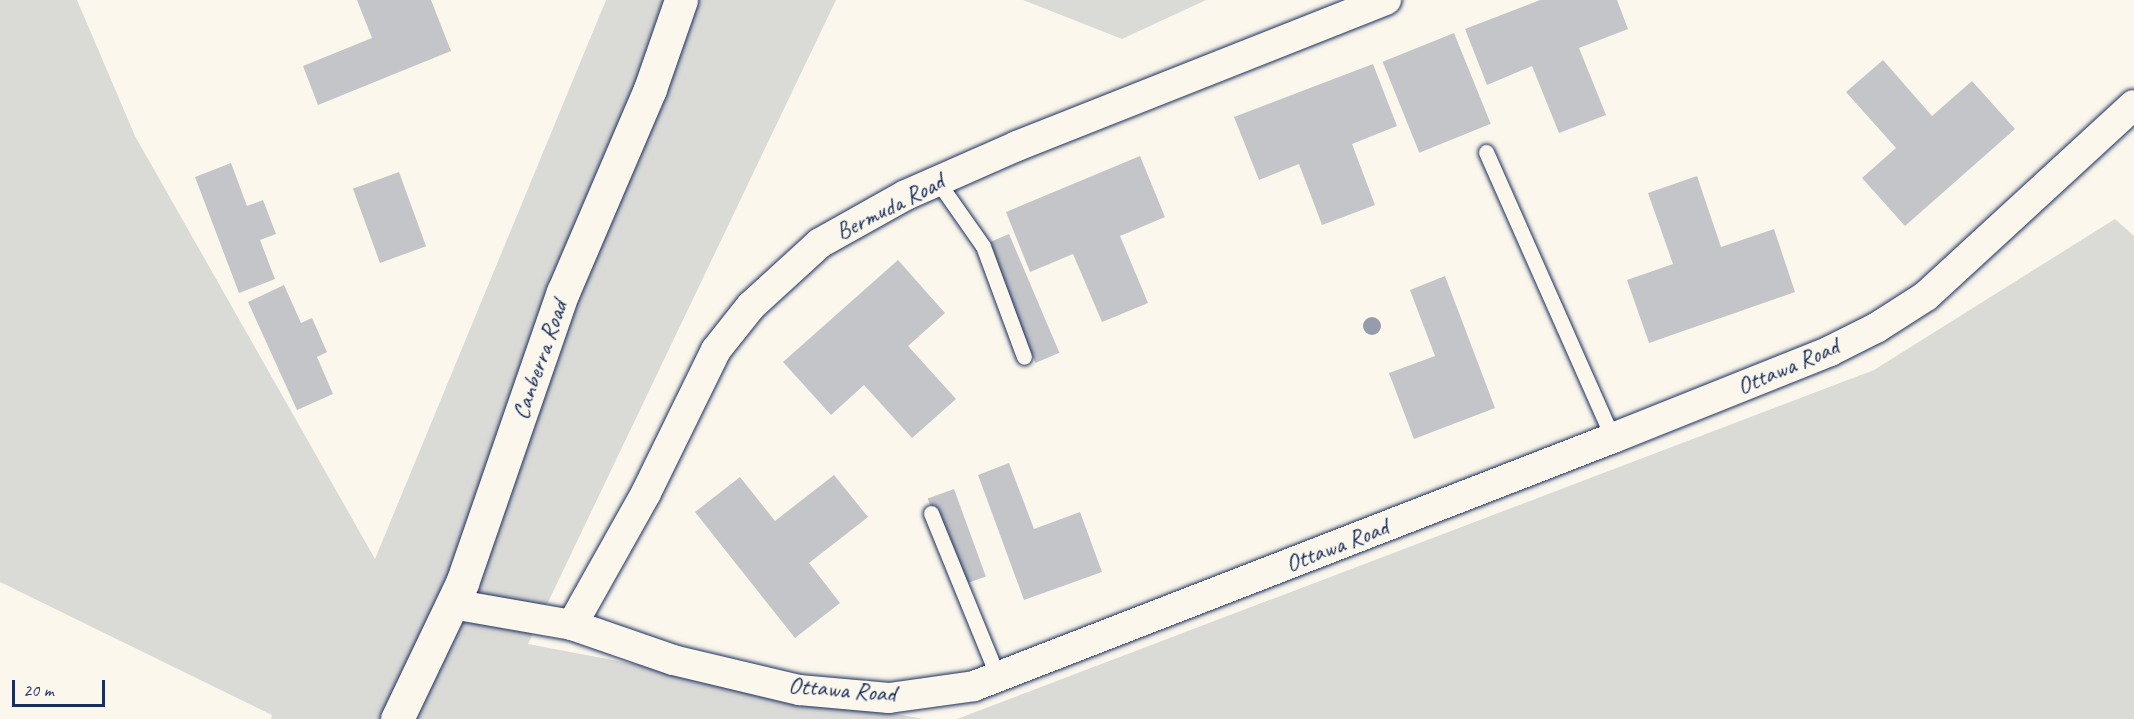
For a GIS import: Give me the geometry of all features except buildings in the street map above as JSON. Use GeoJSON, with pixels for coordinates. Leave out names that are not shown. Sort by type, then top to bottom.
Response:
{"type":"FeatureCollection","features":[{"type":"Feature","properties":{"kind":"main road","name":"Canberra Road"},"geometry":{"type":"LineString","coordinates":[[398,719],[452,604],[563,292],[650,89],[681,0]]}},
{"type":"Feature","properties":{"kind":"street","name":"Bermuda Road"},"geometry":{"type":"LineString","coordinates":[[572,625],[646,493],[716,350],[751,306],[820,243],[938,182],[1017,146],[1386,0]]}},
{"type":"Feature","properties":{"kind":"street","name":"Ottawa Road"},"geometry":{"type":"LineString","coordinates":[[452,604],[572,625],[672,660],[799,690],[889,698],[974,686],[1613,438],[1830,351],[1876,328],[1926,296],[2134,105]]}},
{"type":"Feature","properties":{"kind":"lane"},"geometry":{"type":"LineString","coordinates":[[1486,152],[1613,438]]}},
{"type":"Feature","properties":{"kind":"lane"},"geometry":{"type":"LineString","coordinates":[[938,182],[983,246],[1024,357]]}},
{"type":"Feature","properties":{"kind":"lane"},"geometry":{"type":"LineString","coordinates":[[931,513],[998,677]]}},
{"type":"Feature","properties":{"kind":"shaded area"},"geometry":{"type":"Polygon","coordinates":[[[0,0],[77,0],[135,136],[375,559],[606,0],[836,0],[528,644],[923,719],[271,719],[272,715],[0,582],[0,0]]]}},
{"type":"Feature","properties":{"kind":"shaded area"},"geometry":{"type":"Polygon","coordinates":[[[1023,0],[1206,0],[1122,39],[1023,0]]]}},
{"type":"Feature","properties":{"kind":"shaded area"},"geometry":{"type":"Polygon","coordinates":[[[2115,219],[2134,236],[2134,719],[957,719],[1874,370],[2115,219]]]}}]}
